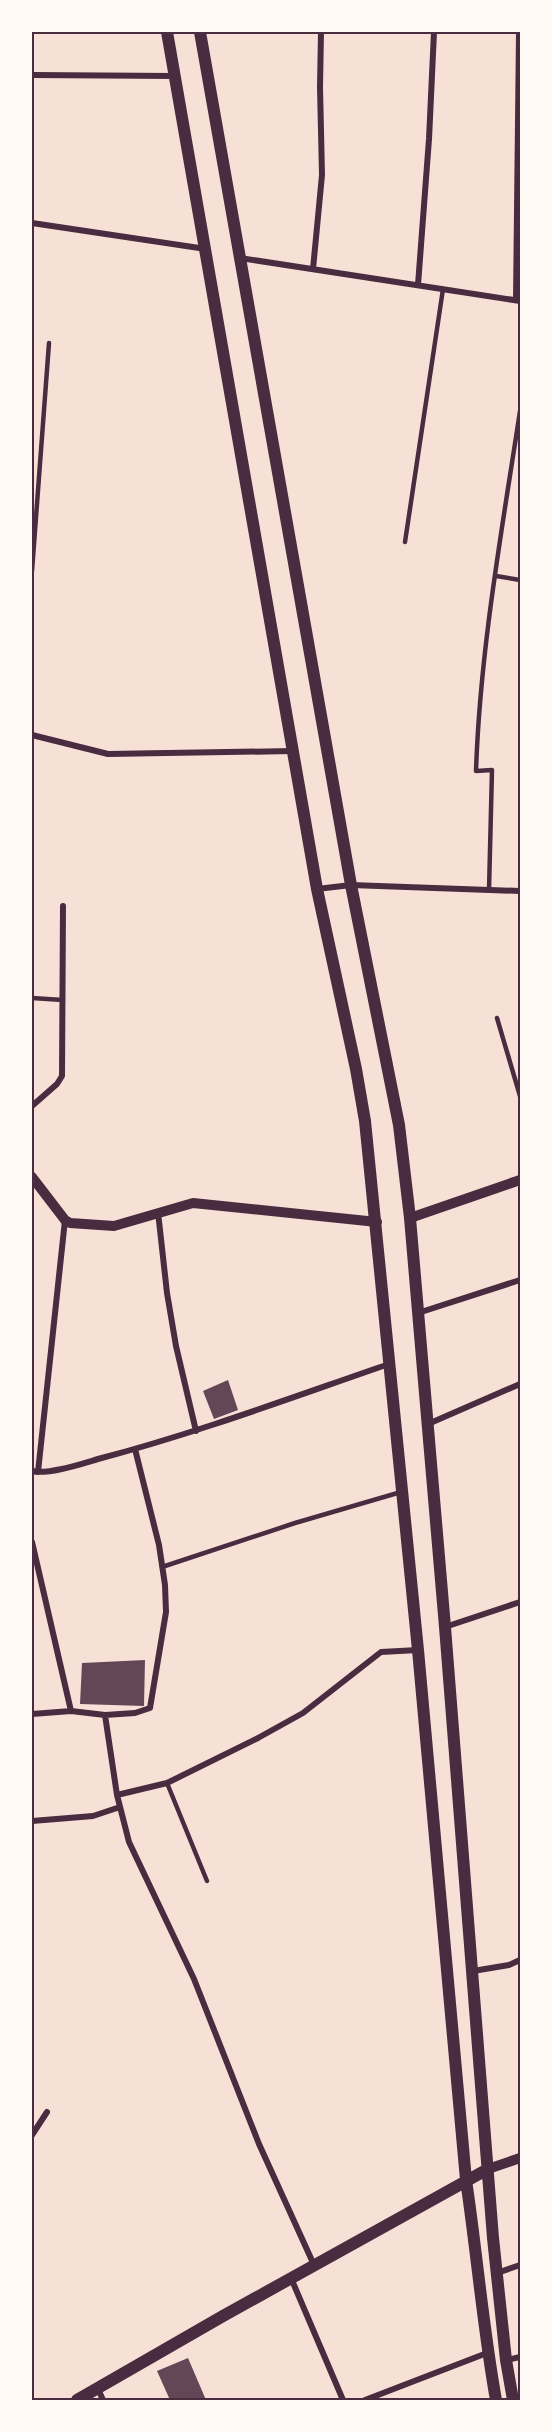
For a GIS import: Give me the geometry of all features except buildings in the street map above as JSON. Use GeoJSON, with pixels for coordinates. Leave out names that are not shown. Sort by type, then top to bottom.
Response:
{"type":"FeatureCollection","features":[{"type":"Feature","properties":{"kind":"main road"},"geometry":{"type":"LineString","coordinates":[[167,32],[317,890],[365,1121],[377,1222],[401,1492],[418,1650],[466,2180],[487,2353],[496,2400]]}},
{"type":"Feature","properties":{"kind":"main road"},"geometry":{"type":"LineString","coordinates":[[200,32],[351,885],[399,1125],[410,1218],[446,1628],[497,2273],[506,2360],[513,2400]]}},
{"type":"Feature","properties":{"kind":"main road"},"geometry":{"type":"LineString","coordinates":[[78,2400],[100,2395],[291,2278],[488,2169]]}},
{"type":"Feature","properties":{"kind":"street"},"geometry":{"type":"LineString","coordinates":[[313,269],[322,175],[321,32]]}},
{"type":"Feature","properties":{"kind":"street"},"geometry":{"type":"LineString","coordinates":[[418,285],[434,32]]}},
{"type":"Feature","properties":{"kind":"street"},"geometry":{"type":"LineString","coordinates":[[240,258],[518,300],[519,32]]}},
{"type":"Feature","properties":{"kind":"street"},"geometry":{"type":"LineString","coordinates":[[32,75],[175,76]]}},
{"type":"Feature","properties":{"kind":"street"},"geometry":{"type":"LineString","coordinates":[[32,223],[206,249]]}},
{"type":"Feature","properties":{"kind":"street"},"geometry":{"type":"LineString","coordinates":[[32,735],[108,754],[293,751]]}},
{"type":"Feature","properties":{"kind":"street"},"geometry":{"type":"LineString","coordinates":[[317,890],[351,885],[520,891]]}},
{"type":"Feature","properties":{"kind":"street"},"geometry":{"type":"LineString","coordinates":[[32,1106],[57,1084],[62,1076],[63,906]]}},
{"type":"Feature","properties":{"kind":"street"},"geometry":{"type":"LineString","coordinates":[[32,1177],[65,1220],[70,1222],[114,1226],[193,1203],[377,1222]]}},
{"type":"Feature","properties":{"kind":"street"},"geometry":{"type":"LineString","coordinates":[[410,1218],[520,1180]]}},
{"type":"Feature","properties":{"kind":"street"},"geometry":{"type":"LineString","coordinates":[[158,1212],[167,1293],[176,1346],[196,1431]]}},
{"type":"Feature","properties":{"kind":"street"},"geometry":{"type":"LineString","coordinates":[[65,1220],[35,1472],[73,1466],[196,1431],[390,1364]]}},
{"type":"Feature","properties":{"kind":"street"},"geometry":{"type":"LineString","coordinates":[[418,1313],[520,1280]]}},
{"type":"Feature","properties":{"kind":"street"},"geometry":{"type":"LineString","coordinates":[[428,1424],[520,1384]]}},
{"type":"Feature","properties":{"kind":"street"},"geometry":{"type":"LineString","coordinates":[[32,1714],[71,1711],[105,1715],[135,1713],[150,1708],[166,1612],[159,1545],[135,1449]]}},
{"type":"Feature","properties":{"kind":"street"},"geometry":{"type":"LineString","coordinates":[[32,1542],[71,1711]]}},
{"type":"Feature","properties":{"kind":"street"},"geometry":{"type":"LineString","coordinates":[[446,1628],[520,1602]]}},
{"type":"Feature","properties":{"kind":"street"},"geometry":{"type":"LineString","coordinates":[[117,1795],[167,1783],[258,1738],[303,1713],[381,1652],[418,1650]]}},
{"type":"Feature","properties":{"kind":"street"},"geometry":{"type":"LineString","coordinates":[[105,1715],[117,1795],[129,1842],[194,1979],[259,2144],[314,2265]]}},
{"type":"Feature","properties":{"kind":"street"},"geometry":{"type":"LineString","coordinates":[[32,1821],[93,1816],[120,1807]]}},
{"type":"Feature","properties":{"kind":"street"},"geometry":{"type":"LineString","coordinates":[[473,1971],[509,1965],[520,1960]]}},
{"type":"Feature","properties":{"kind":"street"},"geometry":{"type":"LineString","coordinates":[[32,2135],[47,2112]]}},
{"type":"Feature","properties":{"kind":"street"},"geometry":{"type":"LineString","coordinates":[[488,2169],[520,2158]]}},
{"type":"Feature","properties":{"kind":"street"},"geometry":{"type":"LineString","coordinates":[[497,2273],[520,2265]]}},
{"type":"Feature","properties":{"kind":"street"},"geometry":{"type":"LineString","coordinates":[[291,2278],[343,2400]]}},
{"type":"Feature","properties":{"kind":"street"},"geometry":{"type":"LineString","coordinates":[[366,2400],[487,2353]]}},
{"type":"Feature","properties":{"kind":"street"},"geometry":{"type":"LineString","coordinates":[[506,2360],[520,2357]]}},
{"type":"Feature","properties":{"kind":"lane"},"geometry":{"type":"LineString","coordinates":[[405,542],[443,289]]}},
{"type":"Feature","properties":{"kind":"lane"},"geometry":{"type":"LineString","coordinates":[[32,571],[49,343]]}},
{"type":"Feature","properties":{"kind":"lane"},"geometry":{"type":"LineString","coordinates":[[489,890],[492,770],[476,771],[478,705],[520,411]]}},
{"type":"Feature","properties":{"kind":"lane"},"geometry":{"type":"LineString","coordinates":[[496,576],[520,580]]}},
{"type":"Feature","properties":{"kind":"lane"},"geometry":{"type":"LineString","coordinates":[[32,998],[63,1000]]}},
{"type":"Feature","properties":{"kind":"lane"},"geometry":{"type":"LineString","coordinates":[[497,1018],[520,1096]]}},
{"type":"Feature","properties":{"kind":"lane"},"geometry":{"type":"LineString","coordinates":[[162,1568],[294,1523],[401,1492]]}},
{"type":"Feature","properties":{"kind":"lane"},"geometry":{"type":"LineString","coordinates":[[167,1783],[207,1881]]}}]}
